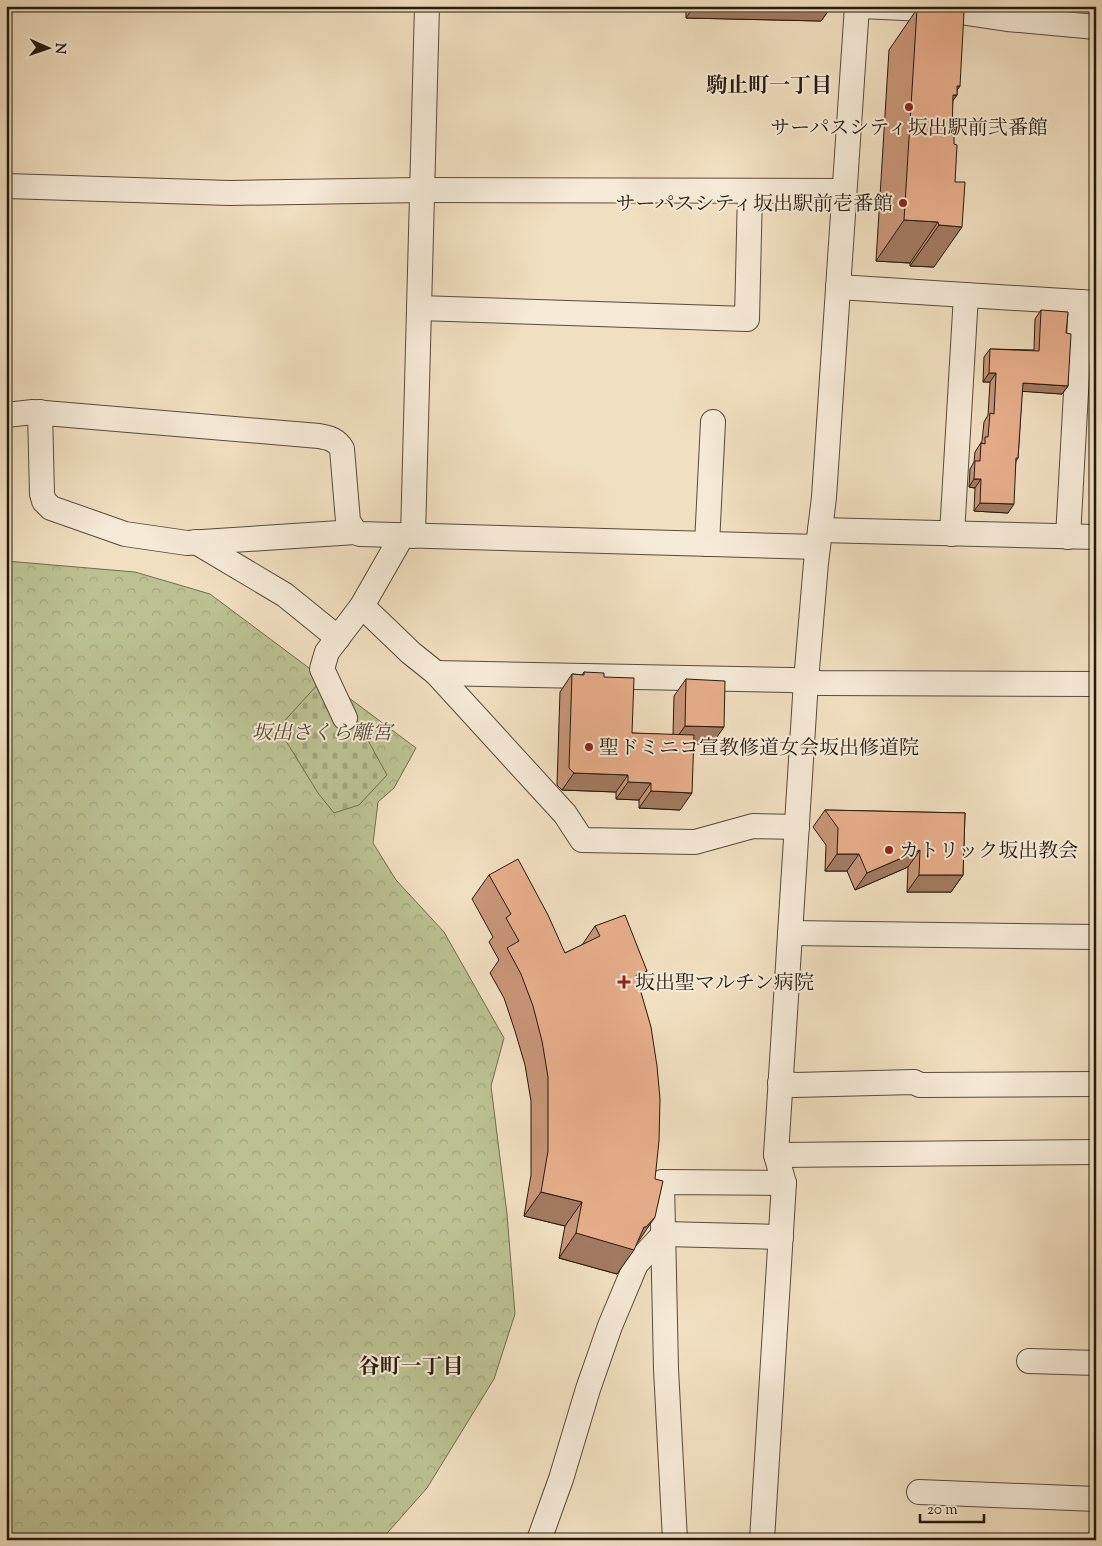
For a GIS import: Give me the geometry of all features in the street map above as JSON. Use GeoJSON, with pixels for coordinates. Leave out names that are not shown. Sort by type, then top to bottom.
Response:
{"type":"FeatureCollection","features":[{"type":"Feature","properties":{"kind":"street"},"geometry":{"type":"LineString","coordinates":[[345,718],[322,669],[327,652],[362,606],[408,536],[419,308],[427,6]]}},
{"type":"Feature","properties":{"kind":"street"},"geometry":{"type":"LineString","coordinates":[[762,1540],[782,1237],[784,1183],[776,1155],[780,1083],[806,681],[818,539],[824,497],[856,6]]}},
{"type":"Feature","properties":{"kind":"street"},"geometry":{"type":"LineString","coordinates":[[862,6],[948,8],[1002,13],[1096,27]]}},
{"type":"Feature","properties":{"kind":"street"},"geometry":{"type":"LineString","coordinates":[[6,186],[230,193],[422,190],[844,191]]}},
{"type":"Feature","properties":{"kind":"street"},"geometry":{"type":"LineString","coordinates":[[419,308],[747,319],[750,191]]}},
{"type":"Feature","properties":{"kind":"street"},"geometry":{"type":"LineString","coordinates":[[838,287],[1088,303],[1068,537]]}},
{"type":"Feature","properties":{"kind":"street"},"geometry":{"type":"LineString","coordinates":[[952,534],[966,295]]}},
{"type":"Feature","properties":{"kind":"street"},"geometry":{"type":"LineString","coordinates":[[6,415],[22,412],[40,412],[319,436],[336,441],[342,449],[346,513],[350,527],[355,532]]}},
{"type":"Feature","properties":{"kind":"street"},"geometry":{"type":"LineString","coordinates":[[40,412],[42,494],[44,501],[51,508],[125,534],[187,543],[355,532],[360,534],[408,536],[707,544],[952,534],[1096,538]]}},
{"type":"Feature","properties":{"kind":"street"},"geometry":{"type":"LineString","coordinates":[[707,544],[713,422]]}},
{"type":"Feature","properties":{"kind":"street"},"geometry":{"type":"LineString","coordinates":[[196,542],[285,595],[338,638]]}},
{"type":"Feature","properties":{"kind":"street"},"geometry":{"type":"LineString","coordinates":[[362,606],[411,653],[436,672],[565,814],[582,840],[695,842],[753,826],[797,827]]}},
{"type":"Feature","properties":{"kind":"street"},"geometry":{"type":"LineString","coordinates":[[436,672],[806,681],[1096,684]]}},
{"type":"Feature","properties":{"kind":"street"},"geometry":{"type":"LineString","coordinates":[[790,933],[1096,937]]}},
{"type":"Feature","properties":{"kind":"street"},"geometry":{"type":"LineString","coordinates":[[780,1083],[795,1085],[914,1082],[920,1085],[1096,1084]]}},
{"type":"Feature","properties":{"kind":"street"},"geometry":{"type":"LineString","coordinates":[[776,1155],[1096,1152]]}},
{"type":"Feature","properties":{"kind":"street"},"geometry":{"type":"LineString","coordinates":[[675,1540],[666,1369],[662,1182],[784,1183]]}},
{"type":"Feature","properties":{"kind":"street"},"geometry":{"type":"LineString","coordinates":[[539,1540],[561,1479],[610,1326],[636,1264],[664,1234],[782,1237]]}},
{"type":"Feature","properties":{"kind":"street"},"geometry":{"type":"LineString","coordinates":[[1029,1361],[1096,1363]]}},
{"type":"Feature","properties":{"kind":"street"},"geometry":{"type":"LineString","coordinates":[[919,1492],[1096,1499]]}},
{"type":"Feature","properties":{"kind":"green space"},"geometry":{"type":"Polygon","coordinates":[[[6,561],[135,572],[210,594],[416,748],[394,788],[378,802],[373,843],[396,880],[444,932],[504,1038],[491,1086],[507,1214],[515,1314],[494,1379],[427,1488],[381,1540],[6,1540],[6,561]]]}},
{"type":"Feature","properties":{"kind":"green space","name":"坂出さくら離宮"},"geometry":{"type":"Polygon","coordinates":[[[330,671],[387,775],[359,805],[334,813],[318,793],[278,728],[330,671]]]}},
{"type":"Feature","properties":{"kind":"building"},"geometry":{"type":"Polygon","coordinates":[[[920,7],[960,9],[960,12],[964,12],[960,86],[957,86],[957,95],[953,95],[952,136],[954,136],[954,144],[957,145],[955,182],[965,182],[962,227],[939,225],[938,222],[904,220],[917,9],[920,9],[920,7]]]}},
{"type":"Feature","properties":{"kind":"building"},"geometry":{"type":"Polygon","coordinates":[[[1041,310],[1068,312],[1066,333],[1071,334],[1068,386],[1023,383],[1014,504],[980,503],[981,479],[974,479],[975,461],[980,461],[981,443],[985,444],[985,437],[988,437],[990,413],[994,414],[996,373],[989,373],[990,349],[1039,351],[1041,310]]]}},
{"type":"Feature","properties":{"kind":"building"},"geometry":{"type":"Polygon","coordinates":[[[584,672],[604,673],[604,677],[634,678],[632,733],[694,735],[692,793],[651,791],[651,783],[628,782],[628,775],[574,773],[569,768],[572,674],[584,675],[584,672]]]}},
{"type":"Feature","properties":{"kind":"building"},"geometry":{"type":"Polygon","coordinates":[[[686,679],[725,681],[724,727],[685,726],[686,679]]]}},
{"type":"Feature","properties":{"kind":"building"},"geometry":{"type":"Polygon","coordinates":[[[825,810],[965,813],[963,875],[919,875],[920,850],[867,873],[859,854],[837,854],[838,828],[825,810]]]}},
{"type":"Feature","properties":{"kind":"building"},"geometry":{"type":"Polygon","coordinates":[[[518,859],[548,915],[565,953],[600,936],[595,926],[625,915],[647,971],[636,975],[651,1027],[657,1066],[660,1099],[659,1141],[655,1179],[663,1181],[655,1217],[644,1227],[634,1250],[576,1233],[582,1202],[541,1192],[548,1151],[548,1077],[542,1041],[533,1006],[521,974],[507,948],[519,941],[506,918],[511,914],[489,875],[518,859]]]}},
{"type":"Feature","properties":{"kind":"place","name":"サーパスシティ坂出駅前弐番館"},"geometry":{"type":"Point","coordinates":[909,107]}},
{"type":"Feature","properties":{"kind":"place","name":"サーパスシティ坂出駅前壱番館"},"geometry":{"type":"Point","coordinates":[903,203]}},
{"type":"Feature","properties":{"kind":"place","name":"聖ドミニコ宣教修道女会坂出修道院"},"geometry":{"type":"Point","coordinates":[589,747]}},
{"type":"Feature","properties":{"kind":"place","name":"カトリック坂出教会"},"geometry":{"type":"Point","coordinates":[889,850]}},
{"type":"Feature","properties":{"kind":"place","name":"坂出聖マルチン病院"},"geometry":{"type":"Point","coordinates":[624,982]}},
{"type":"Feature","properties":{"kind":"district","name":"駒止町一丁目"},"geometry":{"type":"Point","coordinates":[769,85]}},
{"type":"Feature","properties":{"kind":"district","name":"谷町一丁目"},"geometry":{"type":"Point","coordinates":[411,1366]}}]}
